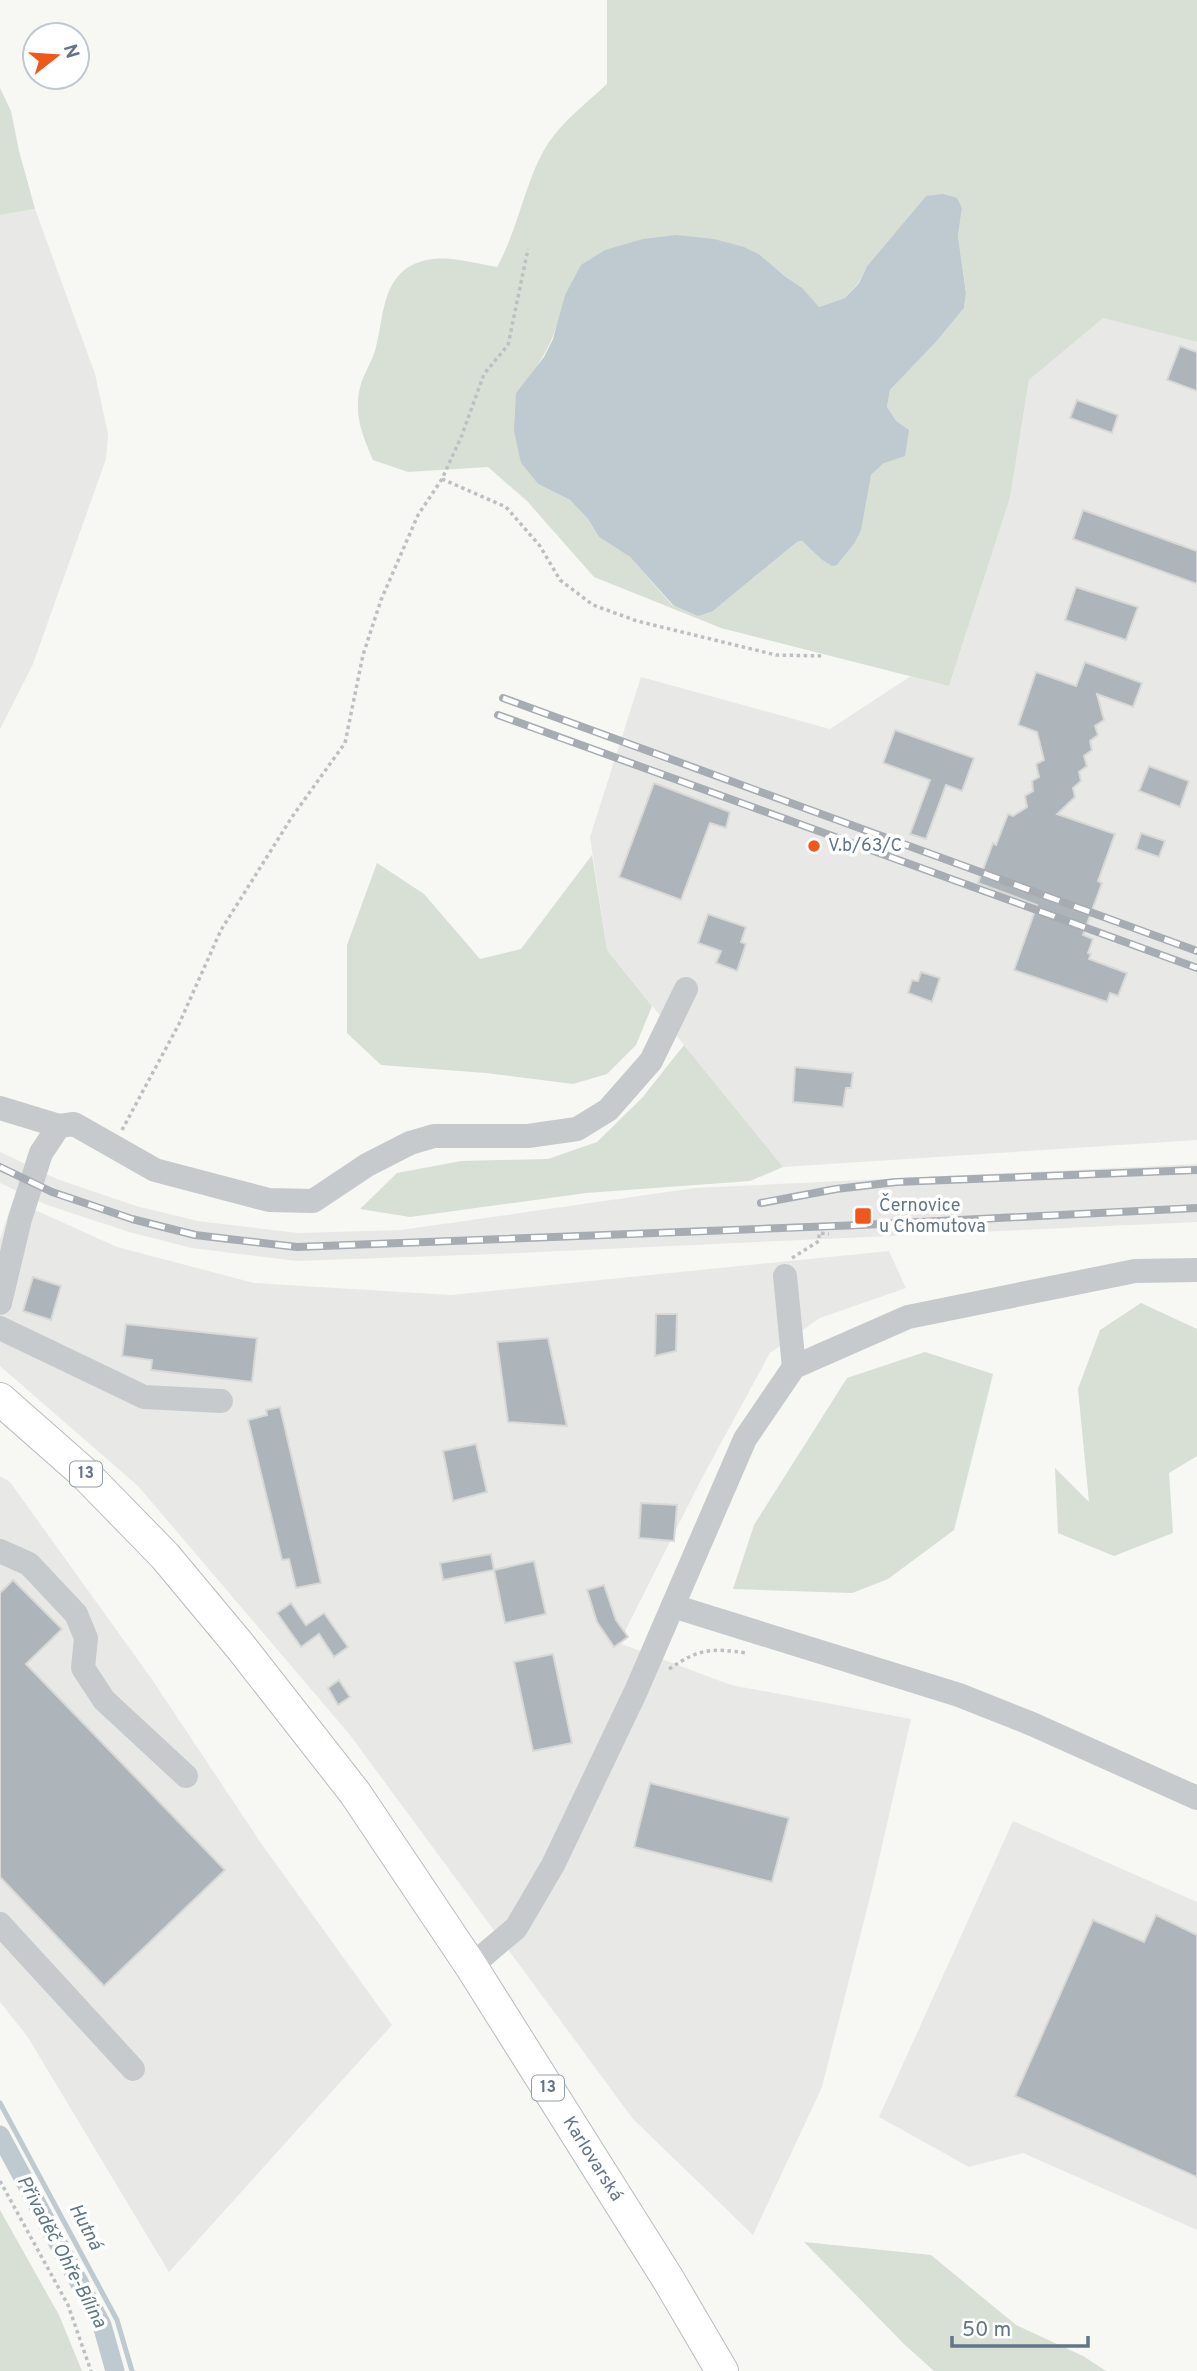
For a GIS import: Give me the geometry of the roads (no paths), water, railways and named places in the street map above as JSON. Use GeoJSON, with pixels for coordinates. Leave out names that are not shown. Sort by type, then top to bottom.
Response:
{"type":"FeatureCollection","features":[{"type":"Feature","properties":{"kind":"main road","name":"13"},"geometry":{"type":"LineString","coordinates":[[0,1399],[84,1473],[165,1556],[232,1636],[355,1793],[471,1966]]}},
{"type":"Feature","properties":{"kind":"main road","name":"Karlovarská"},"geometry":{"type":"LineString","coordinates":[[471,1966],[668,2279],[722,2371]]}},
{"type":"Feature","properties":{"kind":"street"},"geometry":{"type":"LineString","coordinates":[[0,1108],[59,1126],[74,1124],[155,1170],[269,1200],[313,1201],[367,1166],[410,1143],[434,1136],[528,1136],[577,1129],[608,1110],[651,1061],[686,989]]}},
{"type":"Feature","properties":{"kind":"street"},"geometry":{"type":"LineString","coordinates":[[0,1303],[20,1219],[41,1153],[59,1126]]}},
{"type":"Feature","properties":{"kind":"street"},"geometry":{"type":"LineString","coordinates":[[471,1966],[516,1928],[553,1866],[636,1691],[745,1439],[794,1367],[908,1317],[1135,1271],[1197,1270]]}},
{"type":"Feature","properties":{"kind":"street"},"geometry":{"type":"LineString","coordinates":[[785,1276],[794,1367]]}},
{"type":"Feature","properties":{"kind":"street"},"geometry":{"type":"LineString","coordinates":[[0,1328],[144,1397],[221,1401]]}},
{"type":"Feature","properties":{"kind":"street"},"geometry":{"type":"LineString","coordinates":[[0,1550],[29,1564],[76,1614],[86,1638],[83,1668],[104,1700],[186,1776]]}},
{"type":"Feature","properties":{"kind":"street"},"geometry":{"type":"LineString","coordinates":[[673,1606],[959,1695],[1032,1724],[1197,1798]]}},
{"type":"Feature","properties":{"kind":"street"},"geometry":{"type":"LineString","coordinates":[[0,1924],[133,2069]]}},
{"type":"Feature","properties":{"kind":"waterway","name":"Hutná"},"geometry":{"type":"LineString","coordinates":[[0,2103],[117,2320],[132,2371]]}},
{"type":"Feature","properties":{"kind":"waterway","name":"Přivaděč Ohře-Bílina"},"geometry":{"type":"LineString","coordinates":[[0,2135],[102,2325],[115,2371]]}},
{"type":"Feature","properties":{"kind":"railway"},"geometry":{"type":"LineString","coordinates":[[503,698],[1197,951]]}},
{"type":"Feature","properties":{"kind":"railway"},"geometry":{"type":"LineString","coordinates":[[498,715],[1197,968]]}},
{"type":"Feature","properties":{"kind":"railway"},"geometry":{"type":"LineString","coordinates":[[0,1167],[52,1192],[132,1219],[195,1235],[297,1247],[861,1225],[1197,1208]]}},
{"type":"Feature","properties":{"kind":"railway"},"geometry":{"type":"LineString","coordinates":[[761,1203],[836,1189],[896,1182],[1197,1170]]}},
{"type":"Feature","properties":{"kind":"place","name":"V.b/63/C"},"geometry":{"type":"Point","coordinates":[814,846]}},
{"type":"Feature","properties":{"kind":"place","name":"Černovice u Chomutova"},"geometry":{"type":"Point","coordinates":[863,1216]}}]}
